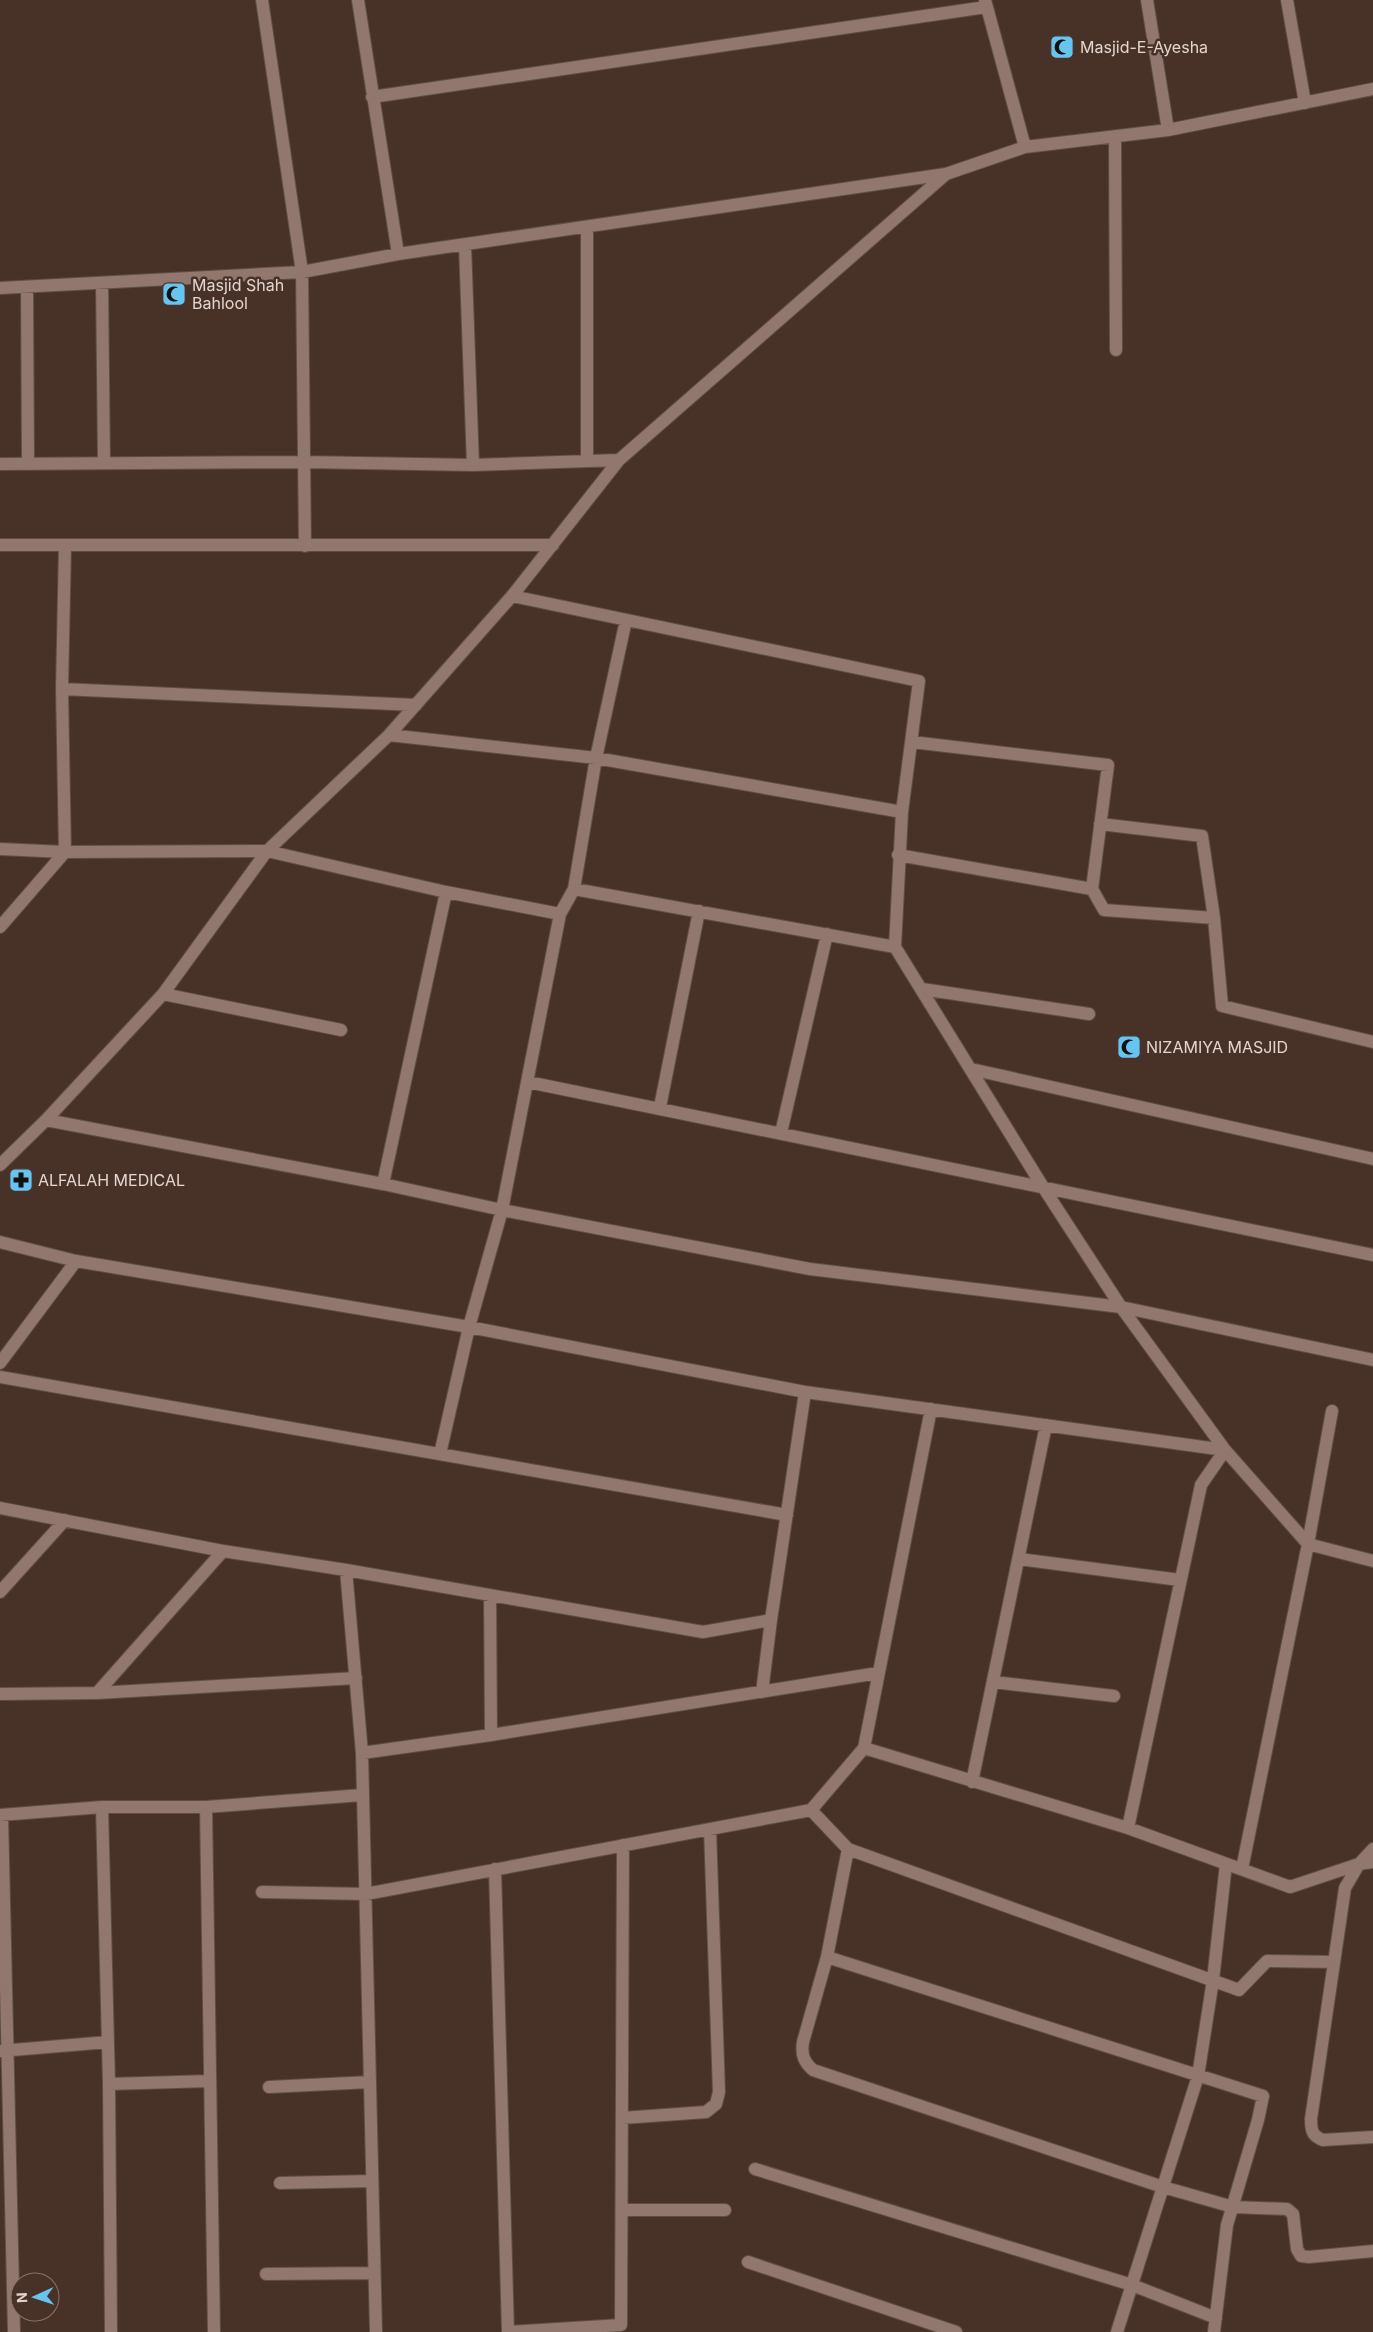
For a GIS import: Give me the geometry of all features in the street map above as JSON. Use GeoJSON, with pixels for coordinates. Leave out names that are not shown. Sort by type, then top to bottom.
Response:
{"type":"FeatureCollection","features":[{"type":"Feature","properties":{"kind":"street"},"geometry":{"type":"LineString","coordinates":[[262,0],[302,272],[305,546]]}},
{"type":"Feature","properties":{"kind":"street"},"geometry":{"type":"LineString","coordinates":[[358,0],[398,254]]}},
{"type":"Feature","properties":{"kind":"street"},"geometry":{"type":"LineString","coordinates":[[1147,0],[1168,130]]}},
{"type":"Feature","properties":{"kind":"street"},"geometry":{"type":"LineString","coordinates":[[1287,0],[1305,102]]}},
{"type":"Feature","properties":{"kind":"street"},"geometry":{"type":"LineString","coordinates":[[372,97],[985,4],[1025,147]]}},
{"type":"Feature","properties":{"kind":"street"},"geometry":{"type":"LineString","coordinates":[[0,288],[302,272],[398,254],[465,246],[946,174],[1025,147],[1168,130],[1373,88]]}},
{"type":"Feature","properties":{"kind":"street"},"geometry":{"type":"LineString","coordinates":[[1115,136],[1116,350]]}},
{"type":"Feature","properties":{"kind":"street"},"geometry":{"type":"LineString","coordinates":[[1,1161],[46,1120],[163,994],[267,851],[389,735],[512,596],[619,460],[946,174]]}},
{"type":"Feature","properties":{"kind":"street"},"geometry":{"type":"LineString","coordinates":[[587,228],[587,461]]}},
{"type":"Feature","properties":{"kind":"street"},"geometry":{"type":"LineString","coordinates":[[465,246],[473,465]]}},
{"type":"Feature","properties":{"kind":"street"},"geometry":{"type":"LineString","coordinates":[[102,283],[104,463]]}},
{"type":"Feature","properties":{"kind":"street"},"geometry":{"type":"LineString","coordinates":[[28,287],[28,464]]}},
{"type":"Feature","properties":{"kind":"street"},"geometry":{"type":"LineString","coordinates":[[0,464],[305,462],[473,465],[619,460]]}},
{"type":"Feature","properties":{"kind":"street"},"geometry":{"type":"LineString","coordinates":[[0,545],[552,545]]}},
{"type":"Feature","properties":{"kind":"street"},"geometry":{"type":"LineString","coordinates":[[0,927],[65,852],[62,690],[65,545]]}},
{"type":"Feature","properties":{"kind":"street"},"geometry":{"type":"LineString","coordinates":[[512,596],[919,682],[898,855],[895,947],[1043,1187],[1121,1308],[1225,1450],[1308,1544],[1373,1561]]}},
{"type":"Feature","properties":{"kind":"street"},"geometry":{"type":"LineString","coordinates":[[440,1454],[469,1328],[502,1210],[560,914],[574,889],[596,758],[626,620]]}},
{"type":"Feature","properties":{"kind":"street"},"geometry":{"type":"LineString","coordinates":[[62,690],[416,705]]}},
{"type":"Feature","properties":{"kind":"street"},"geometry":{"type":"LineString","coordinates":[[389,735],[596,758],[902,812]]}},
{"type":"Feature","properties":{"kind":"street"},"geometry":{"type":"LineString","coordinates":[[912,742],[1108,765],[1092,889],[1104,910],[1214,918]]}},
{"type":"Feature","properties":{"kind":"street"},"geometry":{"type":"LineString","coordinates":[[1100,824],[1202,836],[1214,918],[1222,1006],[1373,1042]]}},
{"type":"Feature","properties":{"kind":"street"},"geometry":{"type":"LineString","coordinates":[[0,849],[65,852],[267,851],[446,892],[560,914]]}},
{"type":"Feature","properties":{"kind":"street"},"geometry":{"type":"LineString","coordinates":[[898,855],[1092,889]]}},
{"type":"Feature","properties":{"kind":"street"},"geometry":{"type":"LineString","coordinates":[[574,889],[895,947]]}},
{"type":"Feature","properties":{"kind":"street"},"geometry":{"type":"LineString","coordinates":[[383,1184],[446,892]]}},
{"type":"Feature","properties":{"kind":"street"},"geometry":{"type":"LineString","coordinates":[[660,1107],[699,911]]}},
{"type":"Feature","properties":{"kind":"street"},"geometry":{"type":"LineString","coordinates":[[781,1133],[827,934]]}},
{"type":"Feature","properties":{"kind":"street"},"geometry":{"type":"LineString","coordinates":[[922,989],[1089,1014]]}},
{"type":"Feature","properties":{"kind":"street"},"geometry":{"type":"LineString","coordinates":[[163,994],[341,1030]]}},
{"type":"Feature","properties":{"kind":"street"},"geometry":{"type":"LineString","coordinates":[[971,1069],[1373,1159]]}},
{"type":"Feature","properties":{"kind":"street"},"geometry":{"type":"LineString","coordinates":[[528,1082],[660,1107],[1373,1256]]}},
{"type":"Feature","properties":{"kind":"street"},"geometry":{"type":"LineString","coordinates":[[46,1120],[383,1184],[502,1210],[810,1269],[1121,1308],[1373,1360]]}},
{"type":"Feature","properties":{"kind":"street"},"geometry":{"type":"LineString","coordinates":[[0,1242],[76,1261],[469,1328],[805,1392],[1225,1450]]}},
{"type":"Feature","properties":{"kind":"street"},"geometry":{"type":"LineString","coordinates":[[0,1363],[76,1261]]}},
{"type":"Feature","properties":{"kind":"street"},"geometry":{"type":"LineString","coordinates":[[0,1377],[787,1515]]}},
{"type":"Feature","properties":{"kind":"street"},"geometry":{"type":"LineString","coordinates":[[762,1692],[805,1392]]}},
{"type":"Feature","properties":{"kind":"street"},"geometry":{"type":"LineString","coordinates":[[262,1892],[366,1894],[811,1810],[864,1748],[931,1410]]}},
{"type":"Feature","properties":{"kind":"street"},"geometry":{"type":"LineString","coordinates":[[1242,1869],[1308,1544],[1332,1412]]}},
{"type":"Feature","properties":{"kind":"street"},"geometry":{"type":"LineString","coordinates":[[972,1782],[1046,1426]]}},
{"type":"Feature","properties":{"kind":"street"},"geometry":{"type":"LineString","coordinates":[[1128,1828],[1201,1485],[1225,1450]]}},
{"type":"Feature","properties":{"kind":"street"},"geometry":{"type":"LineString","coordinates":[[0,1508],[223,1551],[346,1570],[703,1632],[772,1620]]}},
{"type":"Feature","properties":{"kind":"street"},"geometry":{"type":"LineString","coordinates":[[0,1592],[65,1520]]}},
{"type":"Feature","properties":{"kind":"street"},"geometry":{"type":"LineString","coordinates":[[97,1693],[223,1551]]}},
{"type":"Feature","properties":{"kind":"street"},"geometry":{"type":"LineString","coordinates":[[1019,1559],[1180,1580]]}},
{"type":"Feature","properties":{"kind":"street"},"geometry":{"type":"LineString","coordinates":[[346,1570],[362,1753],[376,2332]]}},
{"type":"Feature","properties":{"kind":"street"},"geometry":{"type":"LineString","coordinates":[[490,1596],[491,1735]]}},
{"type":"Feature","properties":{"kind":"street"},"geometry":{"type":"LineString","coordinates":[[362,1753],[491,1735],[878,1674]]}},
{"type":"Feature","properties":{"kind":"street"},"geometry":{"type":"LineString","coordinates":[[0,1694],[97,1693],[356,1678]]}},
{"type":"Feature","properties":{"kind":"street"},"geometry":{"type":"LineString","coordinates":[[993,1682],[1114,1696]]}},
{"type":"Feature","properties":{"kind":"street"},"geometry":{"type":"LineString","coordinates":[[864,1748],[1128,1828],[1290,1887],[1359,1864],[1373,1862]]}},
{"type":"Feature","properties":{"kind":"street"},"geometry":{"type":"LineString","coordinates":[[14,2332],[4,2051],[1,1815],[102,1807],[206,1807],[362,1795]]}},
{"type":"Feature","properties":{"kind":"street"},"geometry":{"type":"LineString","coordinates":[[102,1807],[109,2084],[111,2332]]}},
{"type":"Feature","properties":{"kind":"street"},"geometry":{"type":"LineString","coordinates":[[206,1807],[214,2332]]}},
{"type":"Feature","properties":{"kind":"street"},"geometry":{"type":"LineString","coordinates":[[811,1810],[848,1849],[1239,1990],[1267,1961],[1334,1962]]}},
{"type":"Feature","properties":{"kind":"street"},"geometry":{"type":"LineString","coordinates":[[622,2118],[706,2112],[716,2104],[719,2092],[710,1829]]}},
{"type":"Feature","properties":{"kind":"street"},"geometry":{"type":"LineString","coordinates":[[495,1869],[508,2332],[621,2325],[623,1845]]}},
{"type":"Feature","properties":{"kind":"street"},"geometry":{"type":"LineString","coordinates":[[848,1849],[827,1958],[803,2042],[802,2053],[806,2064],[813,2070],[1163,2186],[1233,2207],[1287,2209],[1293,2214],[1297,2249],[1301,2256],[1373,2252]]}},
{"type":"Feature","properties":{"kind":"street"},"geometry":{"type":"LineString","coordinates":[[1373,1849],[1359,1864],[1345,1888],[1311,2119],[1311,2131],[1322,2140],[1373,2137]]}},
{"type":"Feature","properties":{"kind":"street"},"geometry":{"type":"LineString","coordinates":[[1117,2332],[1198,2076],[1213,1980],[1226,1864]]}},
{"type":"Feature","properties":{"kind":"street"},"geometry":{"type":"LineString","coordinates":[[827,1958],[1263,2096],[1258,2120],[1227,2225],[1214,2332]]}},
{"type":"Feature","properties":{"kind":"street"},"geometry":{"type":"LineString","coordinates":[[4,2051],[108,2042]]}},
{"type":"Feature","properties":{"kind":"street"},"geometry":{"type":"LineString","coordinates":[[109,2084],[209,2081]]}},
{"type":"Feature","properties":{"kind":"street"},"geometry":{"type":"LineString","coordinates":[[269,2087],[370,2082]]}},
{"type":"Feature","properties":{"kind":"street"},"geometry":{"type":"LineString","coordinates":[[755,2169],[1132,2285],[1216,2318]]}},
{"type":"Feature","properties":{"kind":"street"},"geometry":{"type":"LineString","coordinates":[[280,2183],[372,2182]]}},
{"type":"Feature","properties":{"kind":"street"},"geometry":{"type":"LineString","coordinates":[[622,2210],[725,2210]]}},
{"type":"Feature","properties":{"kind":"street"},"geometry":{"type":"LineString","coordinates":[[748,2262],[956,2332]]}},
{"type":"Feature","properties":{"kind":"street"},"geometry":{"type":"LineString","coordinates":[[266,2274],[374,2273]]}},
{"type":"Feature","properties":{"kind":"place","name":"Masjid-E-Ayesha"},"geometry":{"type":"Point","coordinates":[1062,47]}},
{"type":"Feature","properties":{"kind":"place","name":"Masjid Shah Bahlool"},"geometry":{"type":"Point","coordinates":[174,294]}},
{"type":"Feature","properties":{"kind":"place","name":"NIZAMIYA MASJID"},"geometry":{"type":"Point","coordinates":[1129,1047]}},
{"type":"Feature","properties":{"kind":"place","name":"ALFALAH MEDICAL"},"geometry":{"type":"Point","coordinates":[21,1180]}}]}
